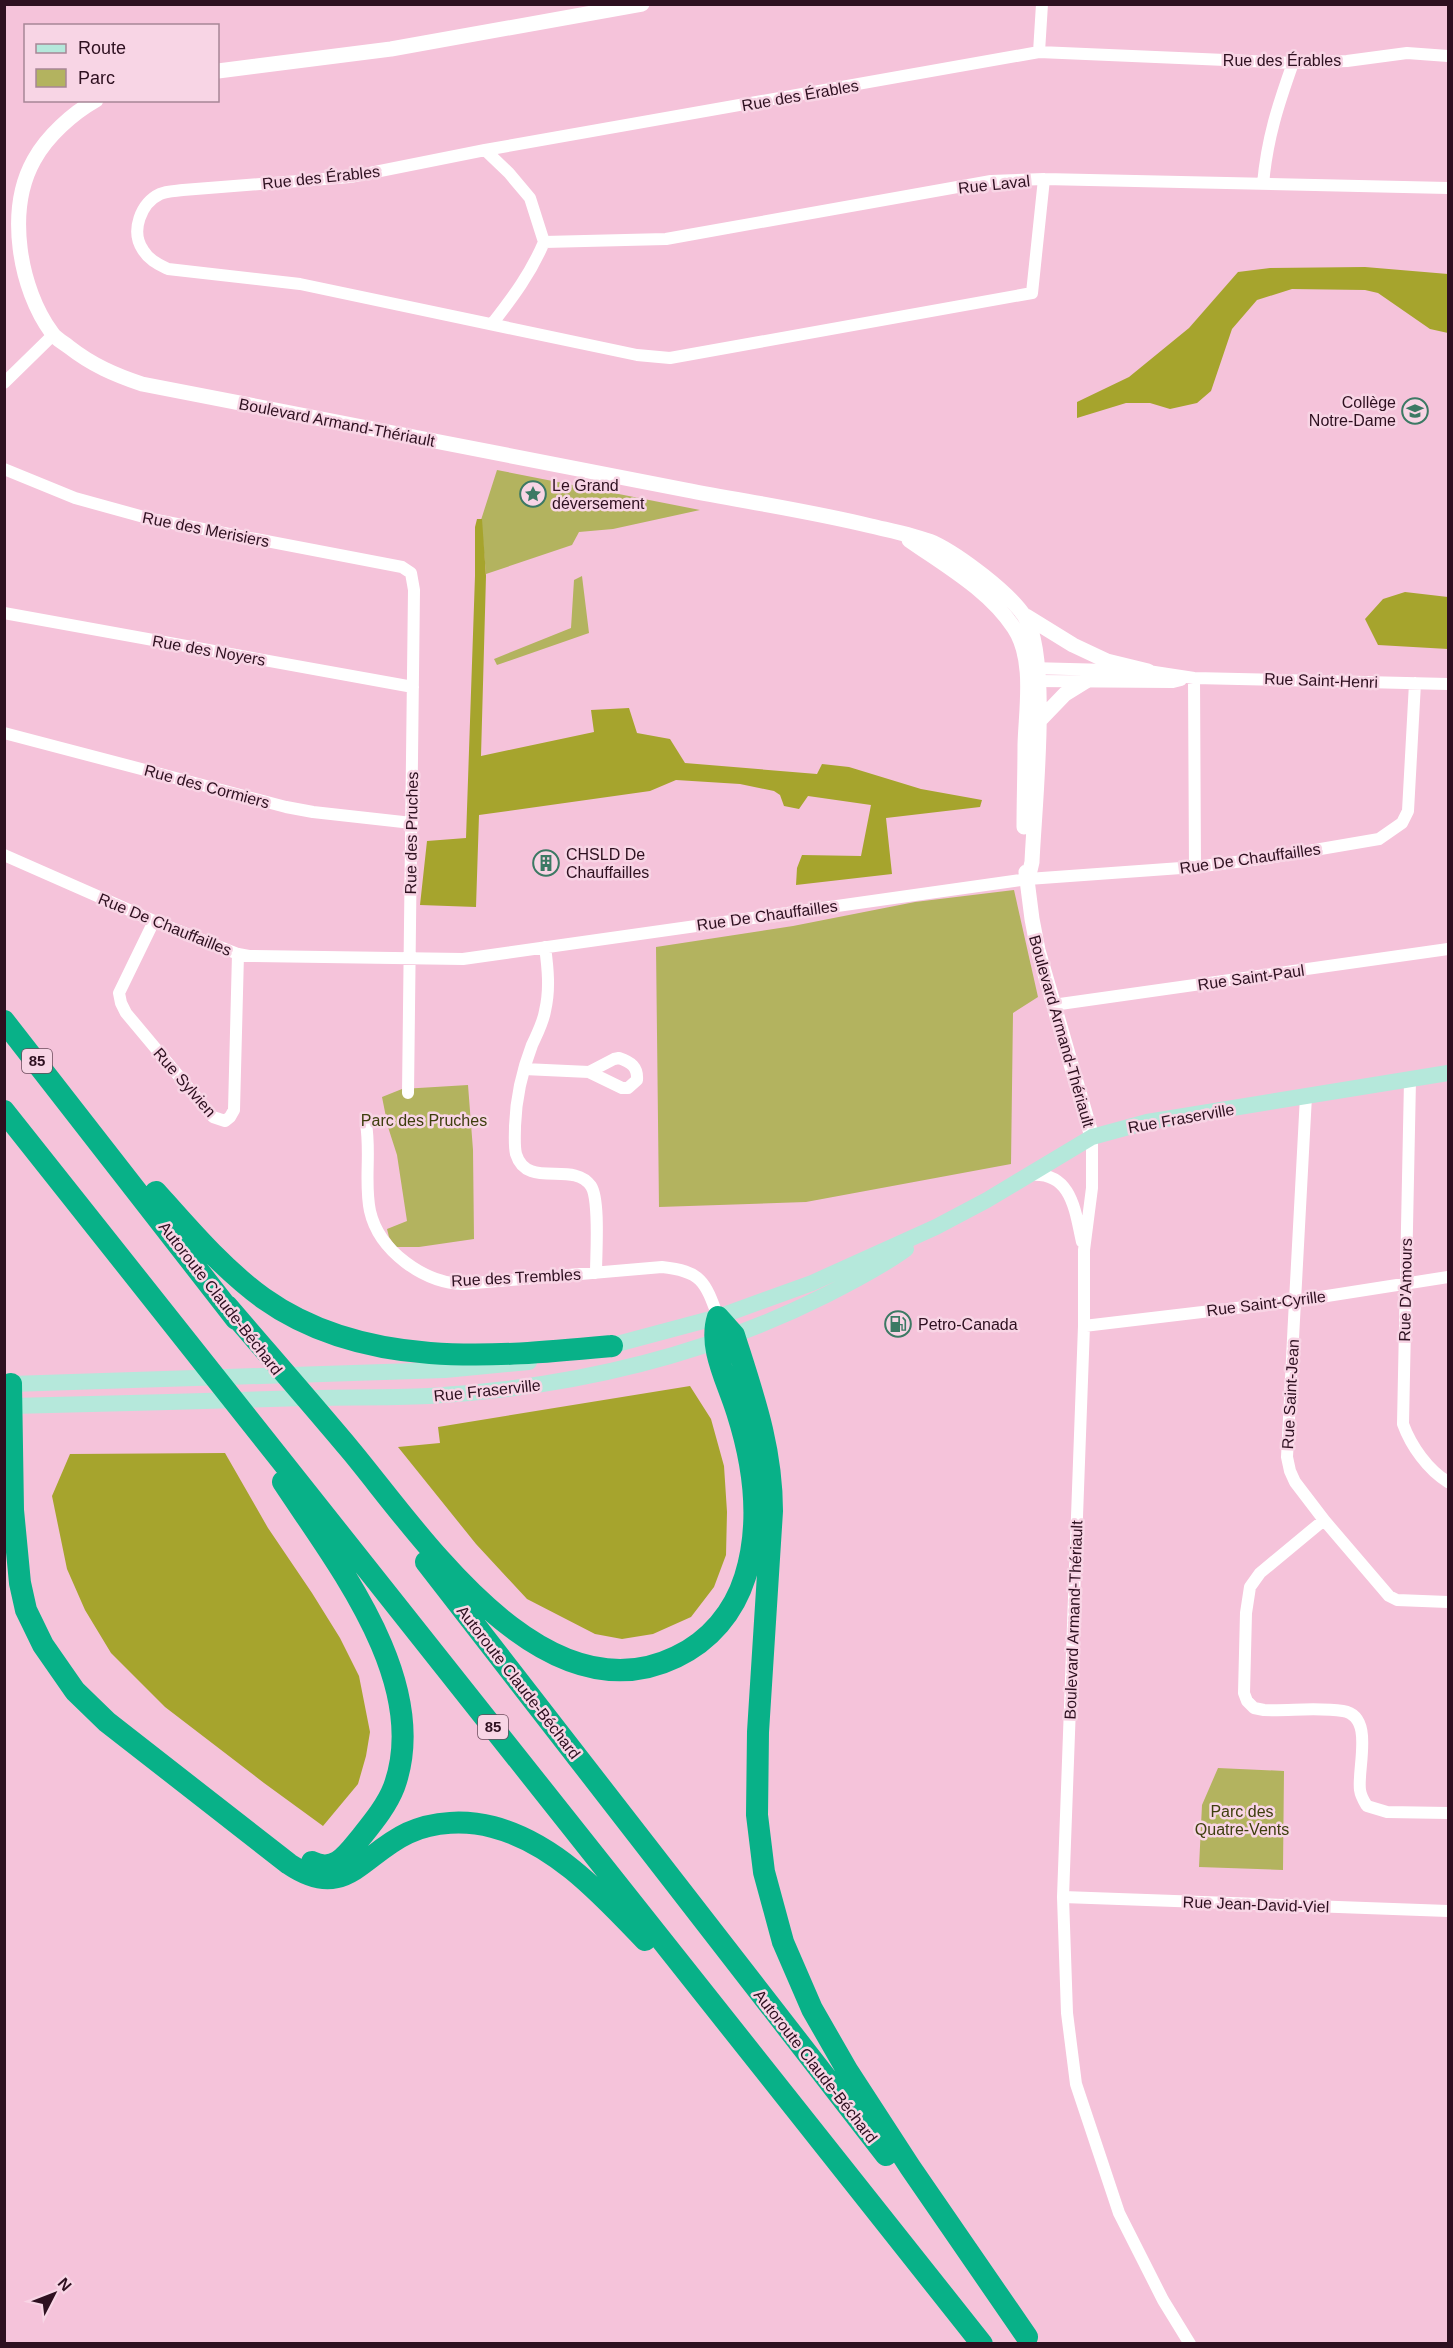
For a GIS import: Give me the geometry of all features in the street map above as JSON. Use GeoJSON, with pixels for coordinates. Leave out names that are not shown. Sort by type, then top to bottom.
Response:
{"type":"FeatureCollection","features":[{"type":"Feature","properties":{"kind":"highway"},"geometry":{"type":"LineString","coordinates":[[4,1013],[34,1044],[128,1160],[195,1236],[244,1284],[297,1318],[328,1332],[361,1342],[451,1355],[522,1354],[612,1346]]}},
{"type":"Feature","properties":{"kind":"highway","name":"Autoroute Claude-Béchard"},"geometry":{"type":"LineString","coordinates":[[4,1021],[1030,2340]]}},
{"type":"Feature","properties":{"kind":"highway","name":"85"},"geometry":{"type":"LineString","coordinates":[[4,1111],[982,2343]]}},
{"type":"Feature","properties":{"kind":"highway"},"geometry":{"type":"LineString","coordinates":[[19,1565],[34,1602],[55,1642],[93,1690],[128,1721],[308,1860],[321,1866],[334,1864],[349,1851],[377,1817],[396,1780],[403,1736],[398,1696],[381,1644],[361,1605],[279,1477],[148,1292]]}},
{"type":"Feature","properties":{"kind":"highway"},"geometry":{"type":"LineString","coordinates":[[227,1306],[421,1535],[476,1596],[507,1623],[556,1655],[583,1665],[617,1671],[657,1665],[696,1646],[717,1627],[726,1615],[745,1577],[752,1547],[754,1514],[752,1474],[718,1317]]}},
{"type":"Feature","properties":{"kind":"highway"},"geometry":{"type":"LineString","coordinates":[[724,1338],[760,1417],[771,1473],[772,1510],[756,1795],[760,1850],[769,1896],[792,1967],[826,2035],[910,2167],[1030,2340]]}},
{"type":"Feature","properties":{"kind":"highway"},"geometry":{"type":"LineString","coordinates":[[8,1384],[13,1510],[22,1596],[32,1623],[53,1662],[75,1691],[137,1747],[303,1873],[321,1879],[345,1875],[400,1837],[444,1823],[477,1824],[503,1830],[529,1842],[560,1861],[591,1886],[648,1943],[883,2219]]}},
{"type":"Feature","properties":{"kind":"main road","name":"Rue Fraserville"},"geometry":{"type":"LineString","coordinates":[[8,1384],[327,1372],[394,1372],[481,1368],[552,1359],[612,1346],[718,1317],[812,1282],[936,1227],[987,1200],[1092,1137],[1147,1122],[1449,1073]]}},
{"type":"Feature","properties":{"kind":"main road","name":"Rue Fraserville"},"geometry":{"type":"LineString","coordinates":[[8,1406],[427,1396],[527,1387],[621,1369],[724,1338],[806,1305],[865,1275],[936,1227]]}},
{"type":"Feature","properties":{"kind":"street"},"geometry":{"type":"LineString","coordinates":[[219,71],[391,49],[642,4]]}},
{"type":"Feature","properties":{"kind":"street"},"geometry":{"type":"LineString","coordinates":[[1039,52],[1042,4]]}},
{"type":"Feature","properties":{"kind":"street","name":"Rue des Érables"},"geometry":{"type":"LineString","coordinates":[[1044,179],[1032,293],[670,358],[638,355],[300,284],[168,269],[153,262],[141,249],[137,228],[144,206],[160,194],[183,190],[350,177],[485,150],[1039,52],[1293,63],[1347,61],[1407,53],[1449,56]]}},
{"type":"Feature","properties":{"kind":"street"},"geometry":{"type":"LineString","coordinates":[[1263,184],[1266,150],[1274,114],[1293,63]]}},
{"type":"Feature","properties":{"kind":"street","name":"Boulevard Armand-Thériault"},"geometry":{"type":"LineString","coordinates":[[93,102],[50,139],[34,160],[22,193],[19,227],[22,269],[35,306],[53,335],[82,358],[110,374],[142,384],[723,498],[831,516],[900,533],[933,543],[953,555],[993,585],[1024,615],[1032,630],[1023,861],[1028,879],[1032,919],[1053,1005],[1092,1137],[1092,1188],[1084,1250],[1084,1326],[1063,1897],[1067,2013],[1076,2084],[1119,2213],[1162,2301],[1190,2343]]}},
{"type":"Feature","properties":{"kind":"street"},"geometry":{"type":"LineString","coordinates":[[485,150],[530,198],[544,242],[534,267],[492,324]]}},
{"type":"Feature","properties":{"kind":"street","name":"Rue Laval"},"geometry":{"type":"LineString","coordinates":[[544,242],[666,239],[991,181],[1044,179],[1449,188]]}},
{"type":"Feature","properties":{"kind":"street"},"geometry":{"type":"LineString","coordinates":[[4,382],[53,335]]}},
{"type":"Feature","properties":{"kind":"street","name":"Rue des Merisiers"},"geometry":{"type":"LineString","coordinates":[[4,469],[75,498],[111,509],[151,519],[402,567],[411,573]]}},
{"type":"Feature","properties":{"kind":"street","name":"Boulevard Armand-Thériault"},"geometry":{"type":"LineString","coordinates":[[900,533],[966,579],[1005,616],[1016,630],[1023,646],[1032,674],[1039,721],[1032,862],[1028,879]]}},
{"type":"Feature","properties":{"kind":"street","name":"Rue des Pruches"},"geometry":{"type":"LineString","coordinates":[[408,1093],[414,590],[411,573]]}},
{"type":"Feature","properties":{"kind":"street","name":"Rue des Noyers"},"geometry":{"type":"LineString","coordinates":[[4,613],[413,687]]}},
{"type":"Feature","properties":{"kind":"street"},"geometry":{"type":"LineString","coordinates":[[1024,615],[1073,645],[1107,661],[1149,671]]}},
{"type":"Feature","properties":{"kind":"street","name":"Rue Saint-Henri"},"geometry":{"type":"LineString","coordinates":[[1032,674],[1149,671],[1194,678],[1449,684]]}},
{"type":"Feature","properties":{"kind":"street","name":"Rue Saint-Henri"},"geometry":{"type":"LineString","coordinates":[[1032,674],[1086,681],[1173,682],[1194,678]]}},
{"type":"Feature","properties":{"kind":"street"},"geometry":{"type":"LineString","coordinates":[[1194,678],[1195,867]]}},
{"type":"Feature","properties":{"kind":"street"},"geometry":{"type":"LineString","coordinates":[[1039,721],[1065,694],[1086,681]]}},
{"type":"Feature","properties":{"kind":"street","name":"Rue De Chauffailles"},"geometry":{"type":"LineString","coordinates":[[4,855],[154,921],[238,954],[249,956],[463,958],[1028,879],[1195,867],[1268,858],[1378,839],[1402,823],[1408,811],[1414,683]]}},
{"type":"Feature","properties":{"kind":"street","name":"Rue des Cormiers"},"geometry":{"type":"LineString","coordinates":[[4,733],[286,807],[412,823]]}},
{"type":"Feature","properties":{"kind":"street","name":"Rue Sylvien"},"geometry":{"type":"LineString","coordinates":[[154,921],[119,993],[121,1004],[126,1013],[213,1117],[225,1121],[234,1110],[238,954]]}},
{"type":"Feature","properties":{"kind":"street"},"geometry":{"type":"LineString","coordinates":[[545,947],[548,969],[545,1013],[524,1069],[515,1120],[516,1153],[520,1162],[530,1170],[548,1175],[574,1175],[591,1187],[596,1204],[596,1273]]}},
{"type":"Feature","properties":{"kind":"street","name":"Rue Saint-Paul"},"geometry":{"type":"LineString","coordinates":[[1053,1005],[1449,949]]}},
{"type":"Feature","properties":{"kind":"street"},"geometry":{"type":"LineString","coordinates":[[524,1069],[589,1072]]}},
{"type":"Feature","properties":{"kind":"street","name":"Rue D'Amours"},"geometry":{"type":"LineString","coordinates":[[1410,1080],[1403,1424],[1418,1452],[1442,1478],[1449,1482]]}},
{"type":"Feature","properties":{"kind":"street","name":"Rue Saint-Jean"},"geometry":{"type":"LineString","coordinates":[[1306,1096],[1299,1271],[1294,1301],[1287,1456],[1290,1471],[1324,1520],[1389,1596],[1397,1600],[1449,1602]]}},
{"type":"Feature","properties":{"kind":"street","name":"Rue des Trembles"},"geometry":{"type":"LineString","coordinates":[[366,1124],[369,1139],[370,1213],[396,1254],[422,1273],[449,1283],[463,1284],[662,1267],[689,1271],[703,1283],[718,1317]]}},
{"type":"Feature","properties":{"kind":"street"},"geometry":{"type":"LineString","coordinates":[[1026,1176],[1040,1174],[1053,1178],[1063,1186],[1074,1204],[1084,1250]]}},
{"type":"Feature","properties":{"kind":"street","name":"Rue Saint-Cyrille"},"geometry":{"type":"LineString","coordinates":[[1084,1326],[1294,1301],[1449,1277]]}},
{"type":"Feature","properties":{"kind":"street"},"geometry":{"type":"LineString","coordinates":[[1324,1520],[1260,1573],[1250,1587],[1246,1613],[1243,1683],[1247,1701],[1254,1707],[1264,1710],[1334,1710],[1354,1716],[1362,1726],[1359,1787],[1361,1797],[1367,1806],[1387,1812],[1449,1813]]}},
{"type":"Feature","properties":{"kind":"street","name":"Rue Jean-David-Viel"},"geometry":{"type":"LineString","coordinates":[[1063,1897],[1449,1911]]}},
{"type":"Feature","properties":{"kind":"green space"},"geometry":{"type":"Polygon","coordinates":[[[497,470],[700,510],[613,529],[579,532],[572,545],[486,574],[481,520],[497,470]]]}},
{"type":"Feature","properties":{"kind":"green space"},"geometry":{"type":"Polygon","coordinates":[[[582,576],[589,633],[497,665],[494,659],[571,628],[574,580],[582,576]]]}},
{"type":"Feature","properties":{"kind":"green space"},"geometry":{"type":"Polygon","coordinates":[[[1014,890],[1038,997],[1013,1013],[1011,1164],[806,1202],[659,1207],[656,947],[793,926],[915,902],[1014,890]]]}},
{"type":"Feature","properties":{"kind":"green space","name":"Parc des Pruches"},"geometry":{"type":"Polygon","coordinates":[[[468,1085],[473,1150],[474,1239],[419,1247],[396,1247],[387,1229],[407,1221],[397,1155],[382,1097],[402,1089],[468,1085]]]}},
{"type":"Feature","properties":{"kind":"green space","name":"Parc des Quatre-Vents"},"geometry":{"type":"Polygon","coordinates":[[[1218,1768],[1284,1771],[1283,1870],[1199,1867],[1202,1805],[1218,1768]]]}},
{"type":"Feature","properties":{"kind":"shaded area"},"geometry":{"type":"Polygon","coordinates":[[[1365,267],[1448,274],[1448,333],[1430,329],[1378,293],[1365,290],[1292,289],[1257,300],[1232,329],[1211,391],[1197,403],[1170,409],[1150,403],[1126,403],[1077,418],[1077,402],[1129,377],[1189,328],[1238,272],[1270,268],[1365,267]]]}},
{"type":"Feature","properties":{"kind":"shaded area"},"geometry":{"type":"Polygon","coordinates":[[[477,519],[482,519],[486,576],[481,756],[594,732],[591,710],[629,708],[637,733],[670,739],[685,763],[817,774],[822,764],[849,767],[921,789],[982,800],[980,807],[886,818],[892,874],[796,885],[797,868],[802,855],[861,856],[871,805],[808,796],[799,809],[784,806],[780,795],[774,791],[740,784],[676,780],[650,791],[479,815],[476,907],[420,905],[427,841],[466,838],[477,519]]]}},
{"type":"Feature","properties":{"kind":"shaded area"},"geometry":{"type":"Polygon","coordinates":[[[1405,592],[1448,597],[1448,649],[1378,645],[1365,619],[1383,599],[1405,592]]]}},
{"type":"Feature","properties":{"kind":"shaded area"},"geometry":{"type":"Polygon","coordinates":[[[690,1386],[711,1419],[724,1466],[727,1512],[726,1555],[714,1587],[691,1617],[653,1634],[622,1639],[595,1634],[527,1599],[476,1544],[398,1447],[440,1443],[438,1427],[690,1386]]]}},
{"type":"Feature","properties":{"kind":"shaded area"},"geometry":{"type":"Polygon","coordinates":[[[225,1453],[268,1528],[340,1638],[359,1676],[370,1732],[366,1756],[358,1784],[323,1826],[165,1707],[111,1653],[85,1610],[67,1569],[52,1496],[70,1454],[225,1453]]]}},
{"type":"Feature","properties":{"kind":"place","name":"Collège Notre-Dame"},"geometry":{"type":"Point","coordinates":[1415,411]}},
{"type":"Feature","properties":{"kind":"place","name":"Le Grand déversement"},"geometry":{"type":"Point","coordinates":[533,494]}},
{"type":"Feature","properties":{"kind":"place","name":"CHSLD De Chauffailles"},"geometry":{"type":"Point","coordinates":[546,863]}},
{"type":"Feature","properties":{"kind":"place","name":"Petro-Canada"},"geometry":{"type":"Point","coordinates":[898,1324]}}]}
